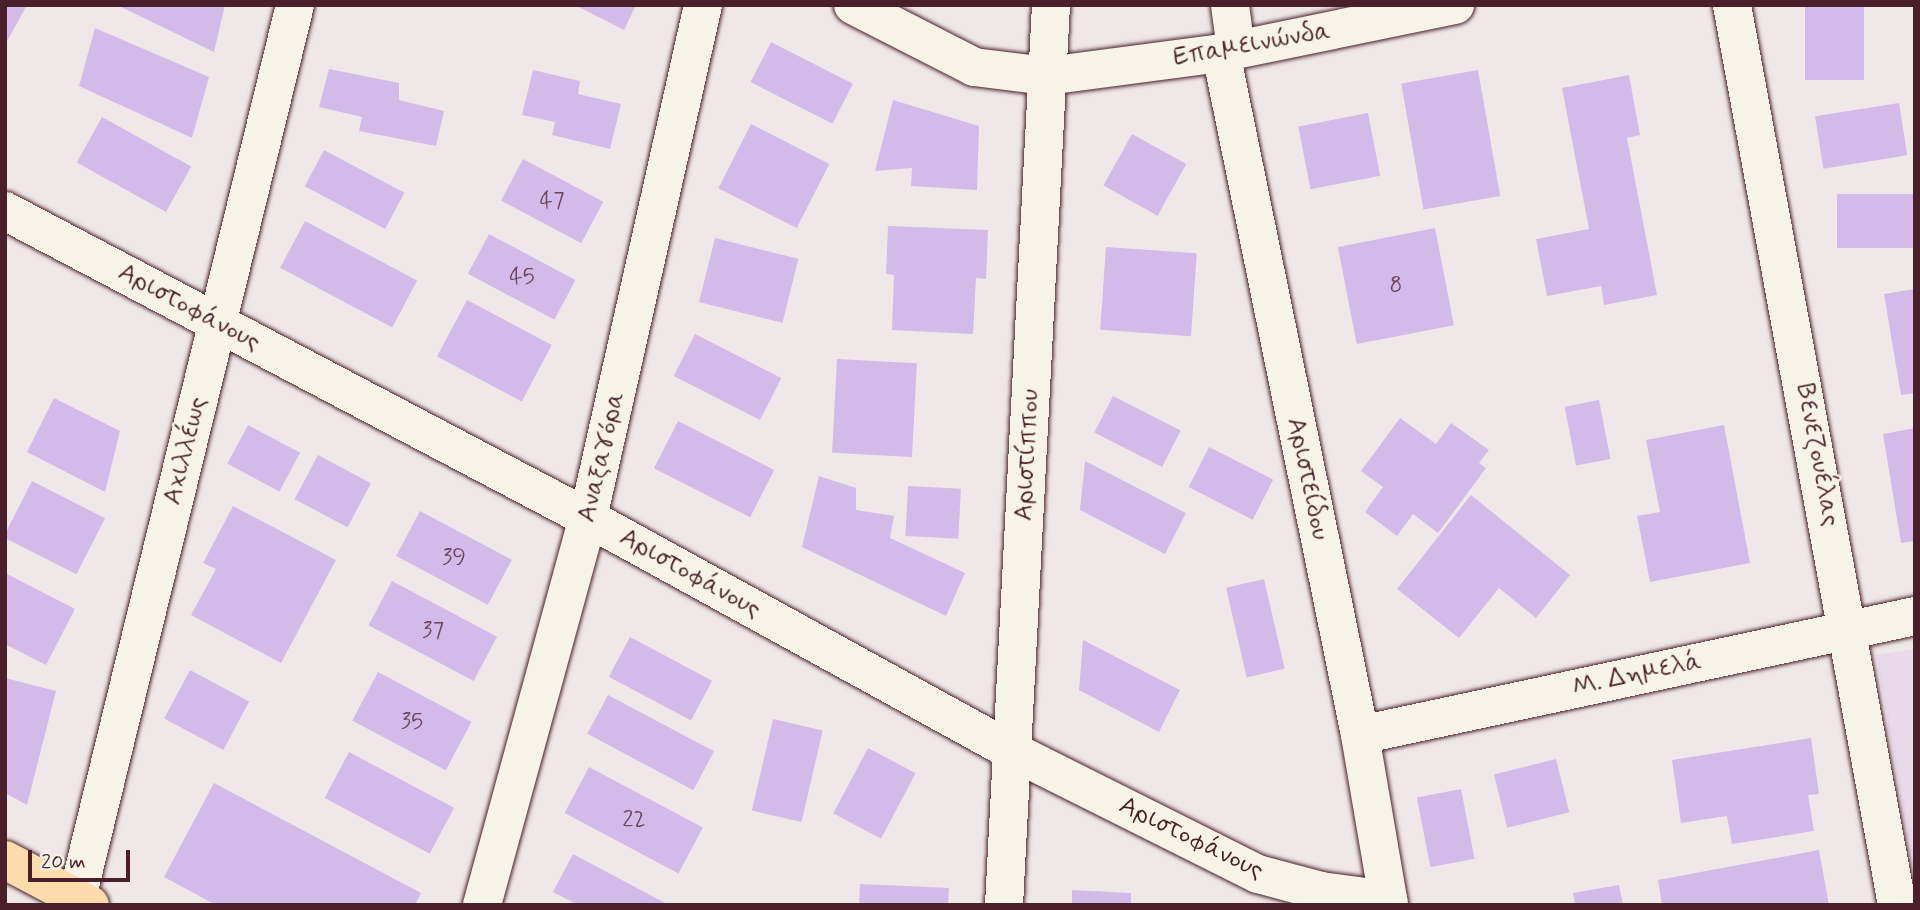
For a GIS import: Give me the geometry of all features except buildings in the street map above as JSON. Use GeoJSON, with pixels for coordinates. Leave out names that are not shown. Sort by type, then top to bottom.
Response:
{"type":"FeatureCollection","features":[{"type":"Feature","properties":{"kind":"main road"},"geometry":{"type":"LineString","coordinates":[[5,860],[84,901]]}},
{"type":"Feature","properties":{"kind":"street","name":"Αχιλλέως"},"geometry":{"type":"LineString","coordinates":[[84,901],[295,5]]}},
{"type":"Feature","properties":{"kind":"street","name":"Αναξαγόρα"},"geometry":{"type":"LineString","coordinates":[[482,905],[588,518],[703,5]]}},
{"type":"Feature","properties":{"kind":"street","name":"Επαμεινώνδα"},"geometry":{"type":"LineString","coordinates":[[853,5],[974,67],[1047,76],[1228,52],[1455,5]]}},
{"type":"Feature","properties":{"kind":"street","name":"Αριστίππου"},"geometry":{"type":"LineString","coordinates":[[1004,905],[1051,5]]}},
{"type":"Feature","properties":{"kind":"street","name":"Αριστείδου"},"geometry":{"type":"LineString","coordinates":[[1230,5],[1228,52],[1360,735],[1388,903]]}},
{"type":"Feature","properties":{"kind":"street","name":"Βενεζουέλας"},"geometry":{"type":"LineString","coordinates":[[1732,5],[1849,628],[1897,905]]}},
{"type":"Feature","properties":{"kind":"street","name":"Αριστοφάνους"},"geometry":{"type":"LineString","coordinates":[[5,211],[588,518],[1013,751],[1258,874],[1321,891],[1388,903]]}},
{"type":"Feature","properties":{"kind":"street","name":"Μ. Δημελά"},"geometry":{"type":"LineString","coordinates":[[1360,735],[1849,628],[1915,616]]}},
{"type":"Feature","properties":{"kind":"shaded area"},"geometry":{"type":"Polygon","coordinates":[[[1915,649],[1915,884],[1876,655],[1915,649]]]}}]}
